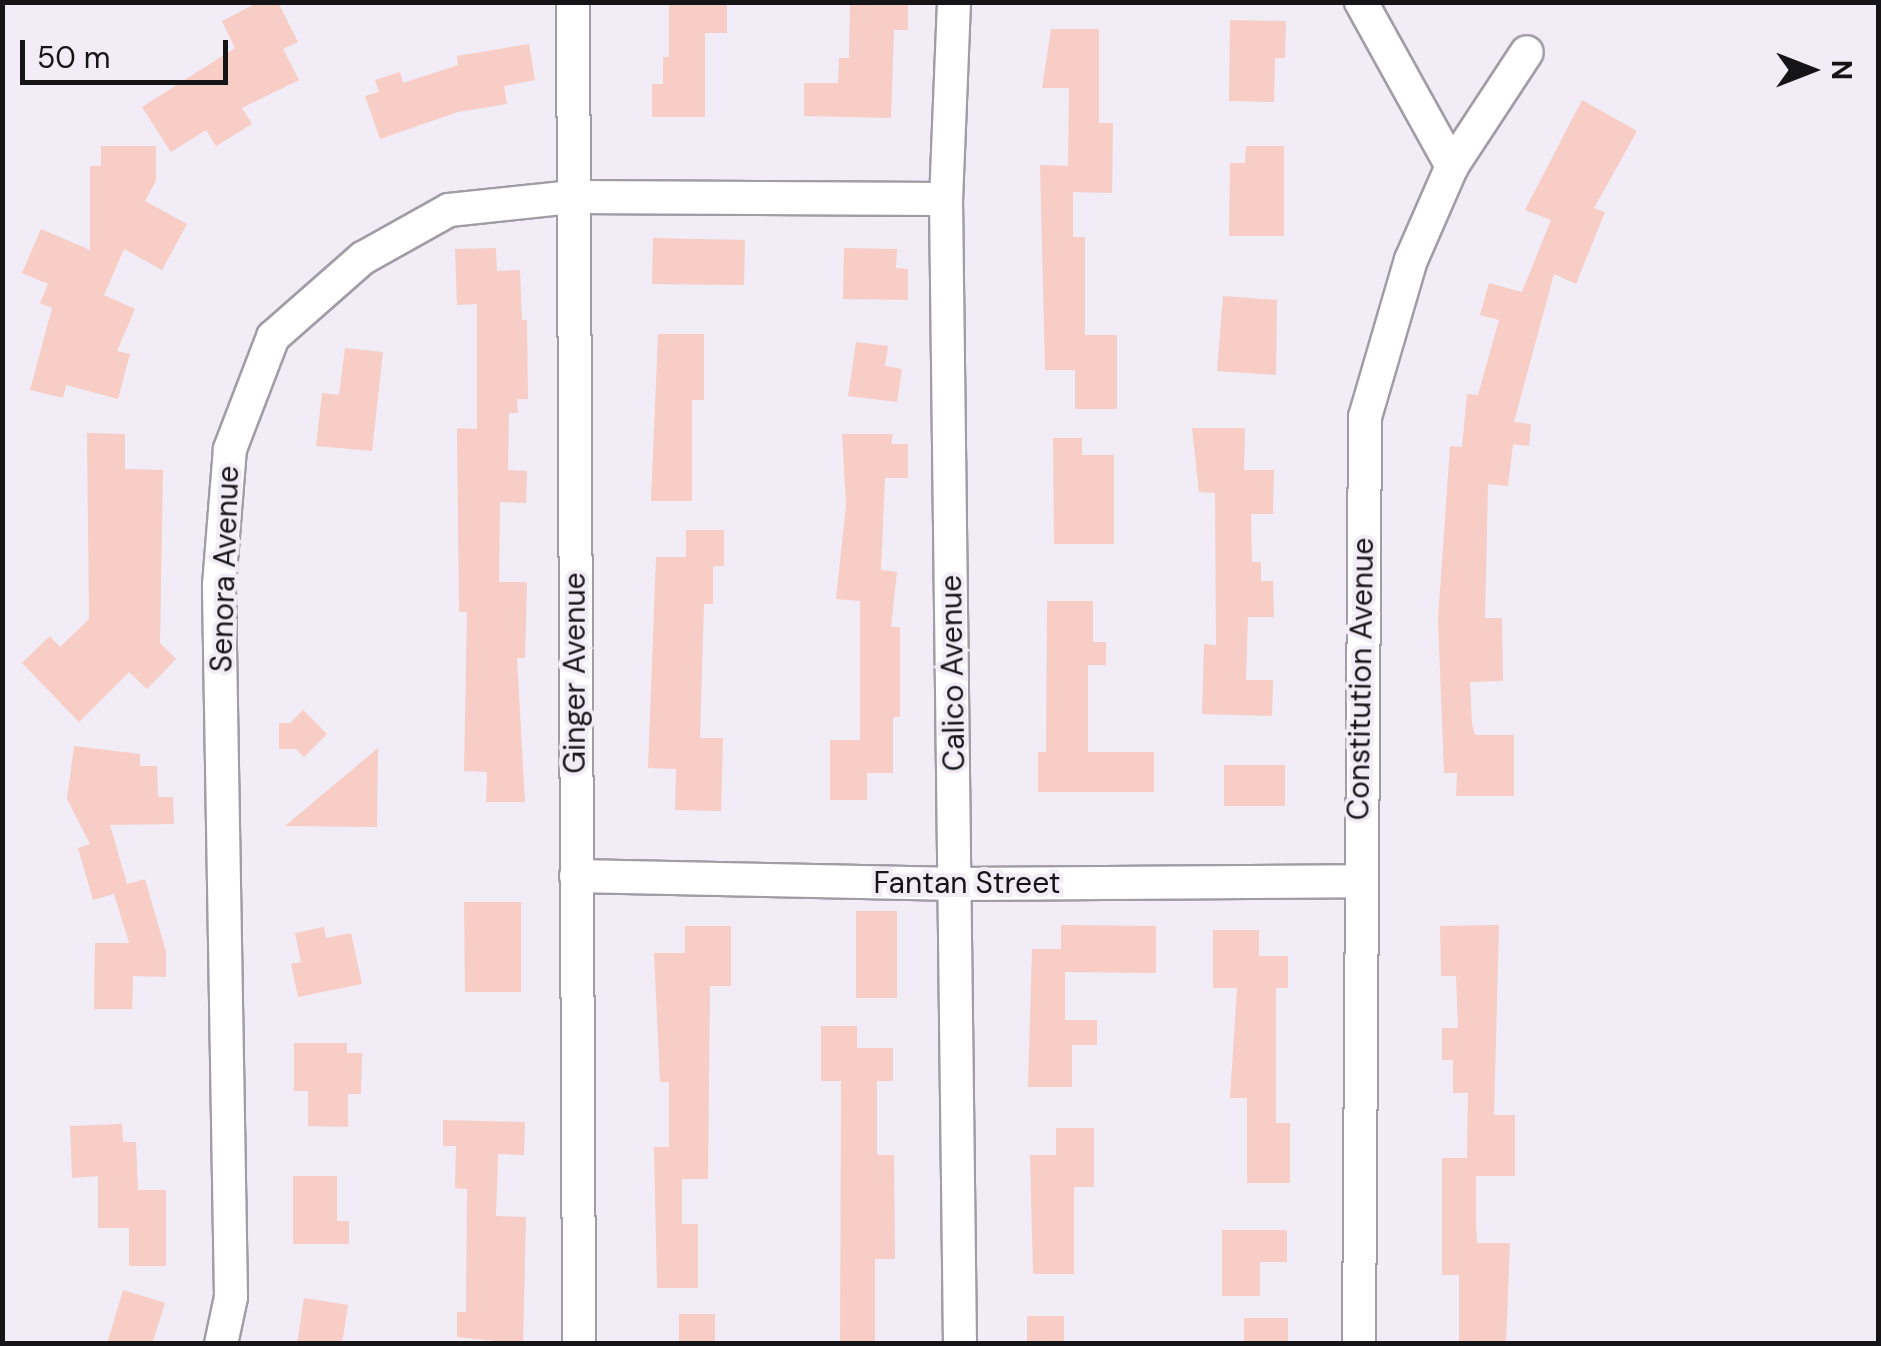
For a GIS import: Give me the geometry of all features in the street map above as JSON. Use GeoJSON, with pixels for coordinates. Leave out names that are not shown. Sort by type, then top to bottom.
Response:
{"type":"FeatureCollection","features":[{"type":"Feature","properties":{"kind":"street","name":"Ginger Avenue"},"geometry":{"type":"LineString","coordinates":[[573,2],[579,1344]]}},
{"type":"Feature","properties":{"kind":"street","name":"Calico Avenue"},"geometry":{"type":"LineString","coordinates":[[954,2],[946,199],[960,1344]]}},
{"type":"Feature","properties":{"kind":"street"},"geometry":{"type":"LineString","coordinates":[[1361,2],[1452,166]]}},
{"type":"Feature","properties":{"kind":"street","name":"Constitution Avenue"},"geometry":{"type":"LineString","coordinates":[[1360,1344],[1358,882],[1366,417],[1411,260],[1452,166],[1527,52]]}},
{"type":"Feature","properties":{"kind":"street","name":"Senora Avenue"},"geometry":{"type":"LineString","coordinates":[[221,1344],[231,1297],[219,584],[230,448],[273,337],[363,258],[448,210],[573,197],[946,199]]}},
{"type":"Feature","properties":{"kind":"street","name":"Fantan Street"},"geometry":{"type":"LineString","coordinates":[[576,876],[957,884],[1358,882]]}},
{"type":"Feature","properties":{"kind":"building"},"geometry":{"type":"Polygon","coordinates":[[[259,2],[278,2],[298,42],[283,49],[299,80],[242,108],[252,124],[216,146],[206,130],[171,152],[142,107],[235,48],[222,21],[259,2]]]}},
{"type":"Feature","properties":{"kind":"building"},"geometry":{"type":"Polygon","coordinates":[[[669,2],[727,2],[727,33],[705,33],[705,117],[652,117],[652,84],[663,84],[663,57],[669,57],[669,2]]]}},
{"type":"Feature","properties":{"kind":"building"},"geometry":{"type":"Polygon","coordinates":[[[850,2],[908,2],[908,30],[894,30],[891,118],[804,116],[804,83],[838,83],[839,58],[849,58],[850,2]]]}},
{"type":"Feature","properties":{"kind":"building"},"geometry":{"type":"Polygon","coordinates":[[[1230,20],[1286,21],[1285,58],[1275,58],[1274,102],[1229,101],[1230,20]]]}},
{"type":"Feature","properties":{"kind":"building"},"geometry":{"type":"Polygon","coordinates":[[[1051,29],[1099,29],[1099,123],[1113,123],[1112,193],[1073,192],[1073,237],[1085,237],[1085,335],[1117,335],[1117,409],[1075,409],[1075,370],[1045,370],[1040,165],[1068,166],[1069,88],[1042,88],[1051,29]]]}},
{"type":"Feature","properties":{"kind":"building"},"geometry":{"type":"Polygon","coordinates":[[[529,44],[535,80],[504,86],[507,104],[458,112],[380,139],[365,96],[379,92],[375,80],[400,72],[403,83],[458,65],[457,56],[529,44]]]}},
{"type":"Feature","properties":{"kind":"building"},"geometry":{"type":"Polygon","coordinates":[[[1582,100],[1637,131],[1594,208],[1605,212],[1576,284],[1554,274],[1514,422],[1531,424],[1529,446],[1513,444],[1508,486],[1488,484],[1485,618],[1502,618],[1503,681],[1470,682],[1472,724],[1475,735],[1514,735],[1514,796],[1456,796],[1457,773],[1444,773],[1438,619],[1450,446],[1462,447],[1467,394],[1478,395],[1499,320],[1480,315],[1489,283],[1522,292],[1551,220],[1525,210],[1582,100]]]}},
{"type":"Feature","properties":{"kind":"building"},"geometry":{"type":"Polygon","coordinates":[[[101,146],[156,146],[156,180],[145,201],[187,224],[162,270],[124,249],[104,295],[135,309],[117,351],[130,354],[118,399],[66,385],[63,398],[30,390],[52,308],[40,303],[48,284],[22,273],[41,229],[90,250],[90,166],[101,166],[101,146]]]}},
{"type":"Feature","properties":{"kind":"building"},"geometry":{"type":"Polygon","coordinates":[[[1246,146],[1284,146],[1284,236],[1229,236],[1230,163],[1245,163],[1246,146]]]}},
{"type":"Feature","properties":{"kind":"building"},"geometry":{"type":"Polygon","coordinates":[[[653,238],[745,240],[744,285],[652,284],[653,238]]]}},
{"type":"Feature","properties":{"kind":"building"},"geometry":{"type":"Polygon","coordinates":[[[496,248],[497,271],[520,270],[522,320],[527,320],[528,399],[517,399],[518,413],[509,413],[508,470],[527,471],[526,503],[500,502],[499,582],[527,582],[525,658],[517,658],[525,802],[486,802],[487,772],[464,771],[467,612],[459,612],[457,428],[477,429],[477,304],[457,305],[455,249],[496,248]]]}},
{"type":"Feature","properties":{"kind":"building"},"geometry":{"type":"Polygon","coordinates":[[[844,248],[897,249],[896,268],[908,269],[908,300],[843,299],[844,248]]]}},
{"type":"Feature","properties":{"kind":"building"},"geometry":{"type":"Polygon","coordinates":[[[1223,296],[1277,300],[1276,375],[1217,371],[1223,296]]]}},
{"type":"Feature","properties":{"kind":"building"},"geometry":{"type":"Polygon","coordinates":[[[658,334],[704,334],[704,400],[692,400],[692,501],[651,501],[658,334]]]}},
{"type":"Feature","properties":{"kind":"building"},"geometry":{"type":"Polygon","coordinates":[[[856,342],[888,346],[885,366],[902,369],[897,402],[848,396],[856,342]]]}},
{"type":"Feature","properties":{"kind":"building"},"geometry":{"type":"Polygon","coordinates":[[[345,348],[383,352],[372,451],[316,446],[322,393],[339,395],[345,348]]]}},
{"type":"Feature","properties":{"kind":"building"},"geometry":{"type":"Polygon","coordinates":[[[1192,428],[1245,428],[1244,470],[1274,470],[1273,514],[1251,514],[1252,562],[1261,562],[1261,581],[1273,581],[1274,617],[1248,617],[1246,680],[1273,680],[1272,716],[1202,714],[1204,644],[1216,645],[1215,493],[1199,492],[1192,428]]]}},
{"type":"Feature","properties":{"kind":"building"},"geometry":{"type":"Polygon","coordinates":[[[87,433],[125,434],[125,469],[163,470],[160,643],[176,659],[147,689],[129,672],[79,722],[22,663],[50,636],[60,647],[89,619],[87,433]]]}},
{"type":"Feature","properties":{"kind":"building"},"geometry":{"type":"Polygon","coordinates":[[[842,434],[893,434],[891,444],[908,444],[908,478],[885,478],[881,570],[897,572],[891,627],[900,627],[900,717],[893,717],[893,773],[867,773],[867,800],[830,800],[830,740],[860,740],[860,601],[836,599],[846,505],[842,434]]]}},
{"type":"Feature","properties":{"kind":"building"},"geometry":{"type":"Polygon","coordinates":[[[1053,438],[1082,438],[1082,455],[1114,455],[1114,544],[1054,544],[1053,438]]]}},
{"type":"Feature","properties":{"kind":"building"},"geometry":{"type":"Polygon","coordinates":[[[686,530],[724,530],[724,566],[713,566],[713,604],[704,604],[700,738],[723,738],[721,811],[675,810],[676,769],[648,768],[656,557],[686,557],[686,530]]]}},
{"type":"Feature","properties":{"kind":"building"},"geometry":{"type":"Polygon","coordinates":[[[1047,601],[1093,601],[1093,642],[1106,642],[1106,665],[1088,665],[1088,752],[1154,752],[1154,792],[1038,792],[1038,752],[1046,752],[1047,601]]]}},
{"type":"Feature","properties":{"kind":"building"},"geometry":{"type":"Polygon","coordinates":[[[303,710],[327,734],[304,757],[296,749],[279,749],[279,723],[290,723],[303,710]]]}},
{"type":"Feature","properties":{"kind":"building"},"geometry":{"type":"Polygon","coordinates":[[[74,746],[140,754],[140,766],[157,766],[158,797],[173,797],[174,824],[110,825],[127,884],[145,879],[166,952],[166,977],[133,976],[132,1009],[94,1009],[95,943],[129,943],[114,894],[93,900],[78,848],[90,844],[67,799],[74,746]]]}},
{"type":"Feature","properties":{"kind":"building"},"geometry":{"type":"Polygon","coordinates":[[[378,748],[377,827],[285,826],[335,784],[378,748]]]}},
{"type":"Feature","properties":{"kind":"building"},"geometry":{"type":"Polygon","coordinates":[[[1224,765],[1285,765],[1285,806],[1224,806],[1224,765]]]}},
{"type":"Feature","properties":{"kind":"building"},"geometry":{"type":"Polygon","coordinates":[[[464,902],[521,902],[521,992],[465,992],[464,902]]]}},
{"type":"Feature","properties":{"kind":"building"},"geometry":{"type":"Polygon","coordinates":[[[856,911],[897,911],[897,998],[856,998],[856,911]]]}},
{"type":"Feature","properties":{"kind":"building"},"geometry":{"type":"Polygon","coordinates":[[[1061,925],[1156,926],[1156,973],[1065,972],[1065,1020],[1097,1020],[1097,1045],[1072,1045],[1072,1087],[1028,1087],[1032,949],[1061,949],[1061,925]]]}},
{"type":"Feature","properties":{"kind":"building"},"geometry":{"type":"Polygon","coordinates":[[[1499,925],[1494,1115],[1515,1115],[1515,1176],[1476,1176],[1476,1225],[1477,1243],[1510,1243],[1506,1344],[1459,1344],[1459,1275],[1442,1275],[1442,1158],[1467,1158],[1468,1093],[1453,1093],[1453,1060],[1442,1060],[1442,1028],[1458,1028],[1456,976],[1441,976],[1440,926],[1499,925]]]}},
{"type":"Feature","properties":{"kind":"building"},"geometry":{"type":"Polygon","coordinates":[[[685,926],[731,926],[731,986],[710,986],[708,1179],[682,1179],[682,1224],[698,1224],[698,1288],[657,1288],[654,1147],[669,1147],[669,1082],[660,1082],[654,953],[685,953],[685,926]]]}},
{"type":"Feature","properties":{"kind":"building"},"geometry":{"type":"Polygon","coordinates":[[[324,927],[326,938],[351,933],[362,984],[298,997],[291,964],[301,962],[295,933],[324,927]]]}},
{"type":"Feature","properties":{"kind":"building"},"geometry":{"type":"Polygon","coordinates":[[[1213,930],[1259,930],[1259,956],[1288,956],[1288,988],[1276,988],[1276,1123],[1290,1123],[1290,1183],[1247,1183],[1247,1098],[1230,1098],[1237,988],[1213,988],[1213,930]]]}},
{"type":"Feature","properties":{"kind":"building"},"geometry":{"type":"Polygon","coordinates":[[[821,1026],[857,1026],[857,1048],[893,1048],[893,1081],[877,1081],[877,1155],[894,1155],[895,1259],[875,1259],[875,1344],[840,1344],[841,1081],[821,1081],[821,1026]]]}},
{"type":"Feature","properties":{"kind":"building"},"geometry":{"type":"Polygon","coordinates":[[[294,1043],[347,1043],[347,1053],[362,1053],[361,1094],[348,1094],[348,1127],[308,1126],[308,1091],[294,1091],[294,1043]]]}},
{"type":"Feature","properties":{"kind":"building"},"geometry":{"type":"Polygon","coordinates":[[[443,1120],[525,1122],[524,1155],[498,1154],[496,1216],[526,1217],[523,1344],[457,1337],[457,1312],[466,1312],[467,1189],[455,1188],[456,1146],[443,1146],[443,1120]]]}},
{"type":"Feature","properties":{"kind":"building"},"geometry":{"type":"Polygon","coordinates":[[[122,1124],[123,1142],[136,1142],[138,1190],[166,1190],[166,1266],[129,1266],[129,1228],[98,1228],[98,1176],[72,1178],[70,1126],[122,1124]]]}},
{"type":"Feature","properties":{"kind":"building"},"geometry":{"type":"Polygon","coordinates":[[[1056,1128],[1094,1128],[1094,1187],[1074,1187],[1074,1274],[1033,1274],[1030,1155],[1056,1155],[1056,1128]]]}},
{"type":"Feature","properties":{"kind":"building"},"geometry":{"type":"Polygon","coordinates":[[[293,1176],[337,1176],[337,1221],[349,1221],[349,1244],[293,1244],[293,1176]]]}},
{"type":"Feature","properties":{"kind":"building"},"geometry":{"type":"Polygon","coordinates":[[[1222,1230],[1287,1230],[1287,1262],[1260,1262],[1260,1296],[1222,1296],[1222,1230]]]}},
{"type":"Feature","properties":{"kind":"building"},"geometry":{"type":"Polygon","coordinates":[[[123,1290],[165,1303],[152,1344],[107,1344],[123,1290]]]}},
{"type":"Feature","properties":{"kind":"building"},"geometry":{"type":"Polygon","coordinates":[[[304,1298],[348,1305],[342,1344],[297,1344],[304,1298]]]}},
{"type":"Feature","properties":{"kind":"building"},"geometry":{"type":"Polygon","coordinates":[[[679,1314],[715,1314],[715,1344],[679,1344],[679,1314]]]}},
{"type":"Feature","properties":{"kind":"building"},"geometry":{"type":"Polygon","coordinates":[[[1027,1316],[1064,1316],[1064,1344],[1027,1344],[1027,1316]]]}},
{"type":"Feature","properties":{"kind":"building"},"geometry":{"type":"Polygon","coordinates":[[[1244,1318],[1288,1318],[1288,1344],[1244,1344],[1244,1318]]]}}]}
